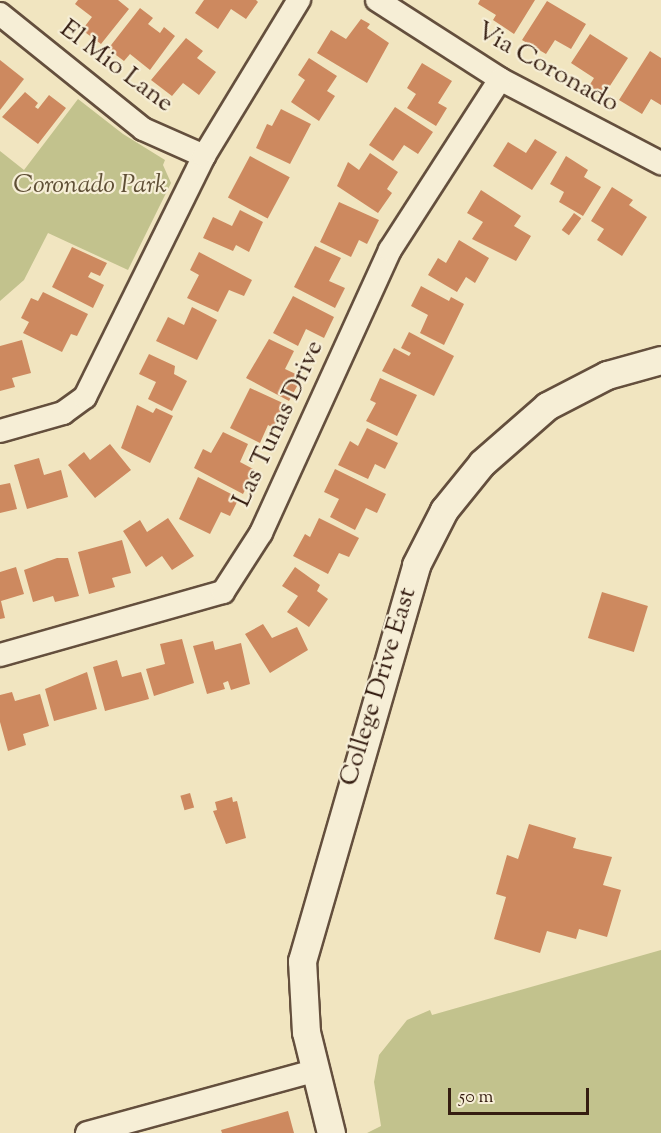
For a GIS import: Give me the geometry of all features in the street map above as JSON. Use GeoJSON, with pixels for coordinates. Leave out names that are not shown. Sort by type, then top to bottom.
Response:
{"type":"FeatureCollection","features":[{"type":"Feature","properties":{"kind":"street"},"geometry":{"type":"LineString","coordinates":[[0,431],[63,414],[85,397],[204,156],[299,0]]}},
{"type":"Feature","properties":{"kind":"street","name":"Via Coronado"},"geometry":{"type":"LineString","coordinates":[[377,0],[500,79],[661,163]]}},
{"type":"Feature","properties":{"kind":"street","name":"El Mio Lane"},"geometry":{"type":"LineString","coordinates":[[0,14],[143,129],[204,156]]}},
{"type":"Feature","properties":{"kind":"street","name":"Las Tunas Drive"},"geometry":{"type":"LineString","coordinates":[[0,655],[223,592],[261,533],[390,250],[500,79]]}},
{"type":"Feature","properties":{"kind":"street","name":"College Drive East"},"geometry":{"type":"LineString","coordinates":[[331,1133],[314,1071],[301,977],[309,928],[416,565],[444,510],[482,463],[547,406],[607,375],[661,360]]}},
{"type":"Feature","properties":{"kind":"street"},"geometry":{"type":"LineString","coordinates":[[87,1133],[314,1071]]}},
{"type":"Feature","properties":{"kind":"green space","name":"Coronado Park"},"geometry":{"type":"Polygon","coordinates":[[[78,99],[123,134],[165,160],[163,165],[171,183],[128,270],[48,233],[24,280],[0,301],[0,151],[24,170],[78,99]]]}},
{"type":"Feature","properties":{"kind":"green space"},"geometry":{"type":"Polygon","coordinates":[[[661,950],[661,1133],[367,1133],[381,1126],[374,1082],[379,1055],[407,1020],[430,1010],[432,1015],[661,950]]]}},
{"type":"Feature","properties":{"kind":"building"},"geometry":{"type":"Polygon","coordinates":[[[78,0],[118,0],[129,9],[101,44],[82,30],[92,17],[75,4],[78,0]]]}},
{"type":"Feature","properties":{"kind":"building"},"geometry":{"type":"Polygon","coordinates":[[[204,0],[256,0],[258,2],[246,19],[231,9],[218,29],[195,13],[204,0]]]}},
{"type":"Feature","properties":{"kind":"building"},"geometry":{"type":"Polygon","coordinates":[[[480,0],[535,0],[514,34],[493,20],[496,15],[478,4],[480,0]]]}},
{"type":"Feature","properties":{"kind":"building"},"geometry":{"type":"Polygon","coordinates":[[[547,1],[586,24],[571,49],[555,40],[546,54],[522,40],[547,1]]]}},
{"type":"Feature","properties":{"kind":"building"},"geometry":{"type":"Polygon","coordinates":[[[140,8],[153,18],[148,24],[160,33],[164,27],[175,36],[150,70],[130,54],[124,61],[108,49],[140,8]]]}},
{"type":"Feature","properties":{"kind":"building"},"geometry":{"type":"Polygon","coordinates":[[[361,19],[370,24],[367,28],[389,43],[367,83],[317,53],[331,30],[346,39],[361,19]]]}},
{"type":"Feature","properties":{"kind":"building"},"geometry":{"type":"Polygon","coordinates":[[[590,34],[628,58],[604,95],[589,86],[594,78],[571,63],[590,34]]]}},
{"type":"Feature","properties":{"kind":"building"},"geometry":{"type":"Polygon","coordinates":[[[186,38],[203,51],[197,58],[216,72],[199,95],[183,83],[172,96],[151,80],[186,38]]]}},
{"type":"Feature","properties":{"kind":"building"},"geometry":{"type":"Polygon","coordinates":[[[650,51],[661,58],[661,105],[651,99],[642,114],[619,100],[650,51]]]}},
{"type":"Feature","properties":{"kind":"building"},"geometry":{"type":"Polygon","coordinates":[[[309,58],[337,76],[327,91],[335,96],[319,121],[291,102],[305,80],[298,75],[309,58]]]}},
{"type":"Feature","properties":{"kind":"building"},"geometry":{"type":"Polygon","coordinates":[[[0,60],[24,79],[0,110],[0,60]]]}},
{"type":"Feature","properties":{"kind":"building"},"geometry":{"type":"Polygon","coordinates":[[[422,63],[452,81],[438,103],[447,108],[436,126],[407,108],[416,94],[407,88],[422,63]]]}},
{"type":"Feature","properties":{"kind":"building"},"geometry":{"type":"Polygon","coordinates":[[[25,92],[38,103],[35,107],[38,109],[49,95],[66,108],[38,144],[2,117],[25,92]]]}},
{"type":"Feature","properties":{"kind":"building"},"geometry":{"type":"Polygon","coordinates":[[[395,107],[433,132],[418,154],[404,145],[393,161],[369,145],[395,107]]]}},
{"type":"Feature","properties":{"kind":"building"},"geometry":{"type":"Polygon","coordinates":[[[281,109],[311,124],[290,164],[256,148],[267,124],[272,126],[281,109]]]}},
{"type":"Feature","properties":{"kind":"building"},"geometry":{"type":"Polygon","coordinates":[[[535,139],[557,152],[532,190],[493,166],[508,142],[526,153],[535,139]]]}},
{"type":"Feature","properties":{"kind":"building"},"geometry":{"type":"Polygon","coordinates":[[[370,153],[398,172],[387,189],[392,193],[378,213],[337,186],[348,162],[359,170],[370,153]]]}},
{"type":"Feature","properties":{"kind":"building"},"geometry":{"type":"Polygon","coordinates":[[[250,156],[290,177],[268,219],[228,197],[250,156]]]}},
{"type":"Feature","properties":{"kind":"building"},"geometry":{"type":"Polygon","coordinates":[[[566,156],[588,170],[584,177],[601,187],[583,216],[559,202],[564,192],[550,184],[566,156]]]}},
{"type":"Feature","properties":{"kind":"building"},"geometry":{"type":"Polygon","coordinates":[[[612,187],[633,200],[629,205],[647,217],[622,256],[597,240],[604,229],[591,221],[612,187]]]}},
{"type":"Feature","properties":{"kind":"building"},"geometry":{"type":"Polygon","coordinates":[[[481,190],[521,216],[514,226],[531,236],[516,261],[472,239],[483,222],[467,213],[481,190]]]}},
{"type":"Feature","properties":{"kind":"building"},"geometry":{"type":"Polygon","coordinates":[[[339,202],[379,220],[367,244],[359,240],[351,257],[320,242],[339,202]]]}},
{"type":"Feature","properties":{"kind":"building"},"geometry":{"type":"Polygon","coordinates":[[[240,210],[263,222],[249,252],[236,245],[233,251],[203,238],[213,217],[232,226],[240,210]]]}},
{"type":"Feature","properties":{"kind":"building"},"geometry":{"type":"Polygon","coordinates":[[[574,213],[581,218],[569,235],[562,230],[574,213]]]}},
{"type":"Feature","properties":{"kind":"building"},"geometry":{"type":"Polygon","coordinates":[[[459,240],[489,258],[475,283],[466,277],[457,292],[428,275],[438,258],[446,263],[459,240]]]}},
{"type":"Feature","properties":{"kind":"building"},"geometry":{"type":"Polygon","coordinates":[[[315,246],[341,258],[329,281],[345,288],[335,308],[294,287],[315,246]]]}},
{"type":"Feature","properties":{"kind":"building"},"geometry":{"type":"Polygon","coordinates":[[[72,247],[107,263],[100,276],[91,272],[88,277],[104,285],[93,308],[52,287],[72,247]]]}},
{"type":"Feature","properties":{"kind":"building"},"geometry":{"type":"Polygon","coordinates":[[[199,252],[252,280],[244,296],[229,290],[218,312],[187,298],[199,275],[190,270],[199,252]]]}},
{"type":"Feature","properties":{"kind":"building"},"geometry":{"type":"Polygon","coordinates":[[[421,286],[449,301],[451,297],[464,304],[444,345],[420,333],[428,315],[411,306],[421,286]]]}},
{"type":"Feature","properties":{"kind":"building"},"geometry":{"type":"Polygon","coordinates":[[[43,292],[88,314],[77,336],[71,334],[62,352],[23,333],[29,322],[21,318],[31,298],[38,301],[43,292]]]}},
{"type":"Feature","properties":{"kind":"building"},"geometry":{"type":"Polygon","coordinates":[[[293,296],[334,317],[324,338],[306,329],[298,346],[273,333],[293,296]]]}},
{"type":"Feature","properties":{"kind":"building"},"geometry":{"type":"Polygon","coordinates":[[[192,307],[217,320],[197,360],[156,341],[168,317],[184,325],[192,307]]]}},
{"type":"Feature","properties":{"kind":"building"},"geometry":{"type":"Polygon","coordinates":[[[409,332],[454,356],[434,396],[382,371],[394,348],[409,356],[411,353],[401,348],[409,332]]]}},
{"type":"Feature","properties":{"kind":"building"},"geometry":{"type":"Polygon","coordinates":[[[269,339],[294,351],[285,369],[302,377],[289,401],[246,378],[269,339]]]}},
{"type":"Feature","properties":{"kind":"building"},"geometry":{"type":"Polygon","coordinates":[[[22,340],[31,373],[12,378],[15,387],[0,391],[0,346],[22,340]]]}},
{"type":"Feature","properties":{"kind":"building"},"geometry":{"type":"Polygon","coordinates":[[[149,354],[175,366],[174,374],[187,381],[172,411],[148,399],[156,382],[139,374],[149,354]]]}},
{"type":"Feature","properties":{"kind":"building"},"geometry":{"type":"Polygon","coordinates":[[[380,378],[417,395],[397,436],[366,421],[376,403],[370,400],[380,378]]]}},
{"type":"Feature","properties":{"kind":"building"},"geometry":{"type":"Polygon","coordinates":[[[250,388],[285,404],[274,428],[268,425],[260,443],[230,428],[250,388]]]}},
{"type":"Feature","properties":{"kind":"building"},"geometry":{"type":"Polygon","coordinates":[[[137,405],[153,413],[156,408],[173,416],[150,463],[121,448],[137,405]]]}},
{"type":"Feature","properties":{"kind":"building"},"geometry":{"type":"Polygon","coordinates":[[[367,428],[398,443],[385,469],[375,464],[368,479],[338,465],[350,441],[358,446],[367,428]]]}},
{"type":"Feature","properties":{"kind":"building"},"geometry":{"type":"Polygon","coordinates":[[[223,432],[248,444],[240,462],[255,470],[243,494],[194,468],[203,449],[211,453],[223,432]]]}},
{"type":"Feature","properties":{"kind":"building"},"geometry":{"type":"Polygon","coordinates":[[[110,444],[131,470],[95,498],[68,465],[84,452],[90,460],[110,444]]]}},
{"type":"Feature","properties":{"kind":"building"},"geometry":{"type":"Polygon","coordinates":[[[39,458],[44,475],[61,470],[68,497],[27,509],[14,465],[39,458]]]}},
{"type":"Feature","properties":{"kind":"building"},"geometry":{"type":"Polygon","coordinates":[[[335,469],[386,494],[377,513],[366,508],[355,530],[330,517],[339,499],[324,492],[335,469]]]}},
{"type":"Feature","properties":{"kind":"building"},"geometry":{"type":"Polygon","coordinates":[[[198,477],[239,498],[230,516],[221,512],[210,534],[179,519],[198,477]]]}},
{"type":"Feature","properties":{"kind":"building"},"geometry":{"type":"Polygon","coordinates":[[[10,483],[17,509],[0,513],[0,485],[10,483]]]}},
{"type":"Feature","properties":{"kind":"building"},"geometry":{"type":"Polygon","coordinates":[[[168,518],[194,556],[172,570],[162,556],[146,567],[123,531],[140,520],[147,532],[168,518]]]}},
{"type":"Feature","properties":{"kind":"building"},"geometry":{"type":"Polygon","coordinates":[[[319,518],[359,538],[349,557],[339,553],[328,574],[293,556],[305,534],[310,537],[319,518]]]}},
{"type":"Feature","properties":{"kind":"building"},"geometry":{"type":"Polygon","coordinates":[[[122,540],[131,573],[112,578],[115,587],[89,594],[78,552],[122,540]]]}},
{"type":"Feature","properties":{"kind":"building"},"geometry":{"type":"Polygon","coordinates":[[[57,558],[68,558],[79,596],[55,602],[53,596],[33,602],[24,570],[57,558]]]}},
{"type":"Feature","properties":{"kind":"building"},"geometry":{"type":"Polygon","coordinates":[[[16,567],[24,594],[1,601],[5,618],[0,619],[0,572],[16,567]]]}},
{"type":"Feature","properties":{"kind":"building"},"geometry":{"type":"Polygon","coordinates":[[[295,567],[320,585],[317,591],[328,599],[309,627],[287,612],[298,596],[282,586],[295,567]]]}},
{"type":"Feature","properties":{"kind":"building"},"geometry":{"type":"Polygon","coordinates":[[[602,592],[648,606],[634,652],[588,638],[602,592]]]}},
{"type":"Feature","properties":{"kind":"building"},"geometry":{"type":"Polygon","coordinates":[[[263,624],[272,638],[297,627],[308,650],[270,673],[245,634],[263,624]]]}},
{"type":"Feature","properties":{"kind":"building"},"geometry":{"type":"Polygon","coordinates":[[[182,639],[194,683],[154,696],[146,669],[165,664],[160,644],[182,639]]]}},
{"type":"Feature","properties":{"kind":"building"},"geometry":{"type":"Polygon","coordinates":[[[213,641],[215,650],[241,643],[250,684],[231,690],[228,681],[223,683],[225,689],[207,694],[193,646],[213,641]]]}},
{"type":"Feature","properties":{"kind":"building"},"geometry":{"type":"Polygon","coordinates":[[[117,660],[122,677],[141,672],[149,699],[105,711],[93,667],[117,660]]]}},
{"type":"Feature","properties":{"kind":"building"},"geometry":{"type":"Polygon","coordinates":[[[87,672],[97,709],[54,721],[45,689],[87,672]]]}},
{"type":"Feature","properties":{"kind":"building"},"geometry":{"type":"Polygon","coordinates":[[[12,692],[15,701],[40,694],[49,726],[23,734],[26,745],[8,751],[0,722],[0,695],[12,692]]]}},
{"type":"Feature","properties":{"kind":"building"},"geometry":{"type":"Polygon","coordinates":[[[190,793],[194,807],[185,810],[180,796],[190,793]]]}},
{"type":"Feature","properties":{"kind":"building"},"geometry":{"type":"Polygon","coordinates":[[[232,797],[233,802],[237,801],[246,838],[226,844],[213,811],[217,810],[215,802],[232,797]]]}},
{"type":"Feature","properties":{"kind":"building"},"geometry":{"type":"Polygon","coordinates":[[[529,824],[576,838],[573,848],[612,857],[603,885],[621,890],[607,937],[579,929],[576,939],[547,931],[540,953],[494,939],[506,897],[496,894],[507,855],[518,859],[529,824]]]}},
{"type":"Feature","properties":{"kind":"building"},"geometry":{"type":"Polygon","coordinates":[[[288,1111],[294,1133],[222,1133],[221,1130],[288,1111]]]}}]}
